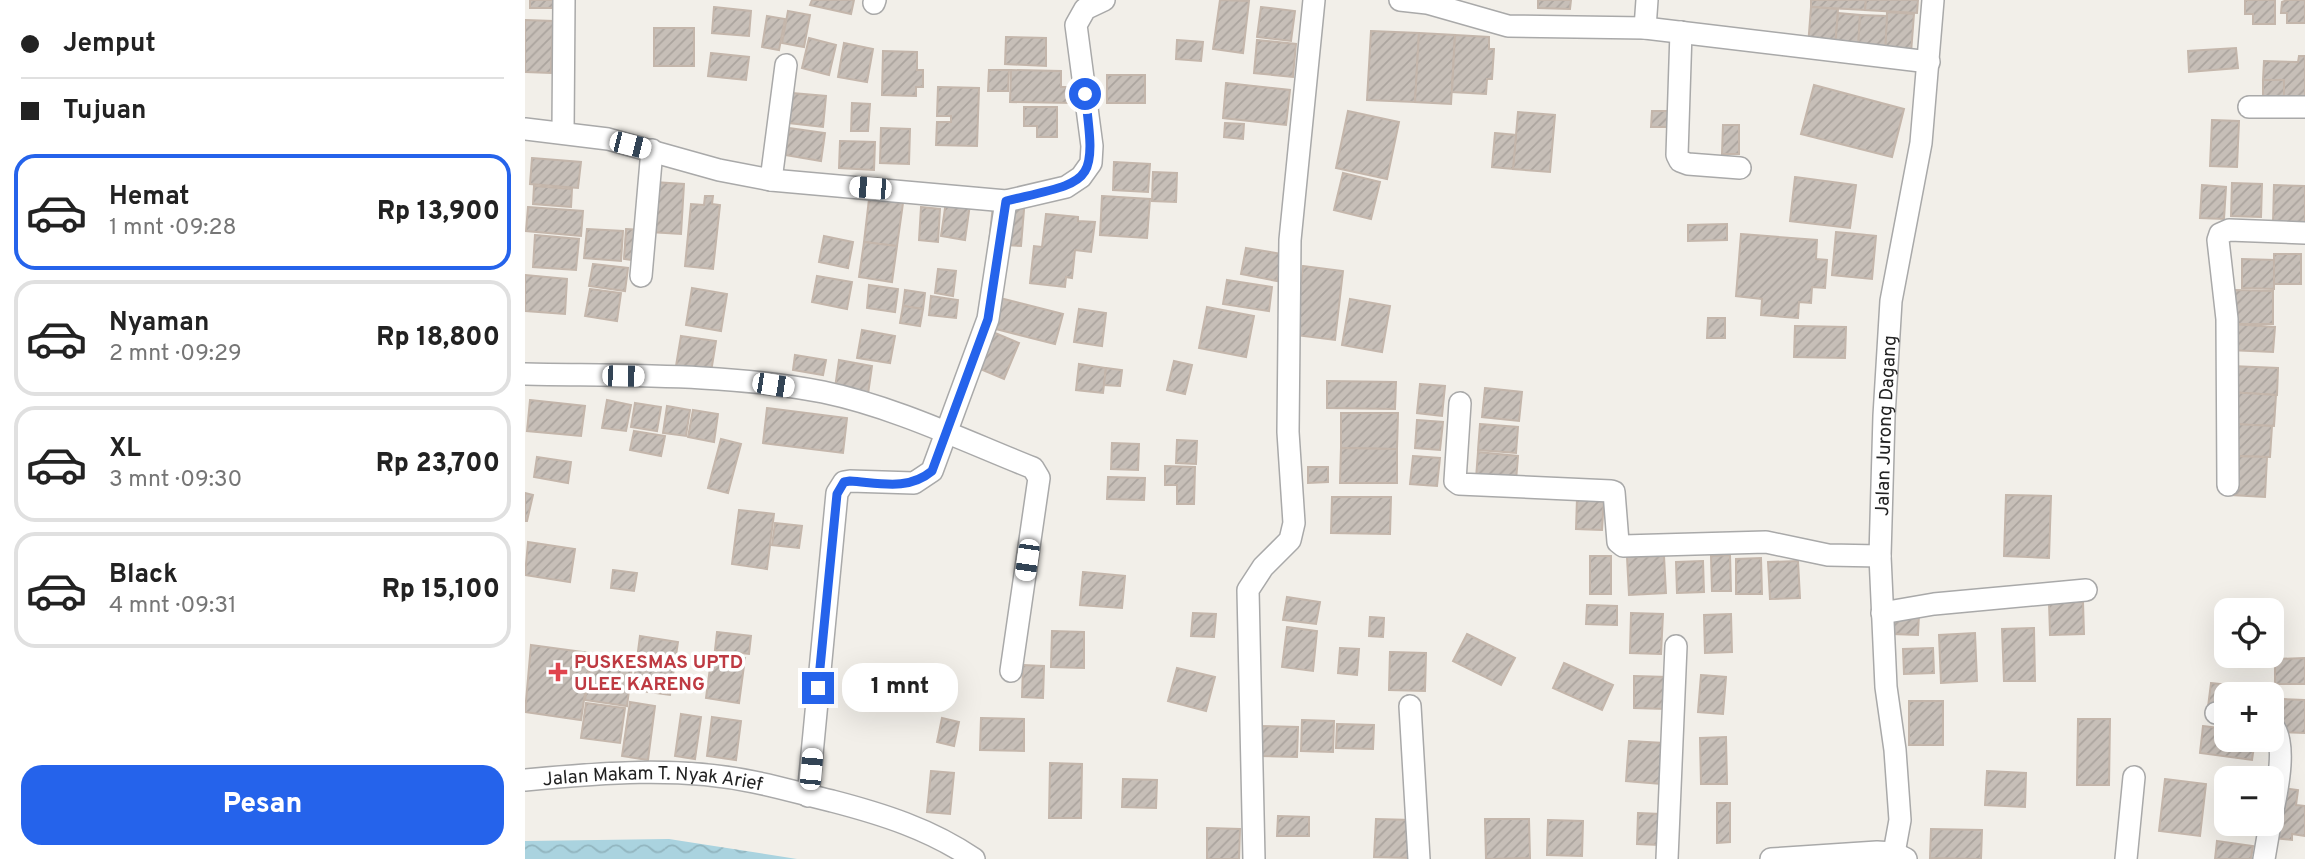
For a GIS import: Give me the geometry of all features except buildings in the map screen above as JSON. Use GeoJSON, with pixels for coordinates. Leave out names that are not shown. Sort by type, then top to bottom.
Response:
{"type":"FeatureCollection","features":[{"type":"Feature","properties":{"kind":"street"},"geometry":{"type":"LineString","coordinates":[[563,132],[564,0]]}},
{"type":"Feature","properties":{"kind":"street"},"geometry":{"type":"LineString","coordinates":[[525,129],[563,132],[652,150],[719,170],[771,180],[1006,201],[1066,187],[1081,177],[1091,163],[1092,146],[1076,25],[1085,9],[1104,0]]}},
{"type":"Feature","properties":{"kind":"street"},"geometry":{"type":"LineString","coordinates":[[1254,859],[1248,590],[1263,567],[1290,540],[1294,523],[1288,432],[1290,240],[1314,0]]}},
{"type":"Feature","properties":{"kind":"street"},"geometry":{"type":"LineString","coordinates":[[1400,0],[1427,4],[1508,26],[1645,28],[1929,62]]}},
{"type":"Feature","properties":{"kind":"street"},"geometry":{"type":"LineString","coordinates":[[1645,28],[1647,0]]}},
{"type":"Feature","properties":{"kind":"street","name":"Jalan Jurong Dagang"},"geometry":{"type":"LineString","coordinates":[[1900,856],[1895,750],[1886,687],[1880,555],[1891,302],[1921,143],[1933,0]]}},
{"type":"Feature","properties":{"kind":"street"},"geometry":{"type":"LineString","coordinates":[[1681,32],[1677,155],[1680,161],[1688,164],[1740,168]]}},
{"type":"Feature","properties":{"kind":"street"},"geometry":{"type":"LineString","coordinates":[[771,180],[786,65]]}},
{"type":"Feature","properties":{"kind":"street"},"geometry":{"type":"LineString","coordinates":[[2249,107],[2305,107]]}},
{"type":"Feature","properties":{"kind":"street"},"geometry":{"type":"LineString","coordinates":[[641,276],[652,150]]}},
{"type":"Feature","properties":{"kind":"street"},"geometry":{"type":"LineString","coordinates":[[809,796],[837,494],[844,482],[900,485],[921,480],[932,471],[988,319],[1006,201]]}},
{"type":"Feature","properties":{"kind":"street"},"geometry":{"type":"LineString","coordinates":[[2228,485],[2227,319],[2218,240],[2220,234],[2228,230],[2305,233]]}},
{"type":"Feature","properties":{"kind":"street"},"geometry":{"type":"LineString","coordinates":[[525,374],[648,376],[773,385],[824,393],[946,433],[1033,468],[1039,478],[1011,671]]}},
{"type":"Feature","properties":{"kind":"street"},"geometry":{"type":"LineString","coordinates":[[1460,403],[1455,481],[1459,484],[1614,492],[1618,541],[1623,546],[1766,541],[1828,555],[1880,555]]}},
{"type":"Feature","properties":{"kind":"street"},"geometry":{"type":"LineString","coordinates":[[1882,613],[1934,604],[2086,590]]}},
{"type":"Feature","properties":{"kind":"street"},"geometry":{"type":"LineString","coordinates":[[1667,859],[1676,646]]}},
{"type":"Feature","properties":{"kind":"street"},"geometry":{"type":"LineString","coordinates":[[1410,705],[1419,859]]}},
{"type":"Feature","properties":{"kind":"street","name":"Jalan Makam T. Nyak Arief"},"geometry":{"type":"LineString","coordinates":[[525,780],[617,772],[687,773],[752,781],[872,812],[942,837],[974,859]]}},
{"type":"Feature","properties":{"kind":"street"},"geometry":{"type":"LineString","coordinates":[[2126,859],[2134,778]]}},
{"type":"Feature","properties":{"kind":"street"},"geometry":{"type":"LineString","coordinates":[[2264,859],[2268,836]]}},
{"type":"Feature","properties":{"kind":"street"},"geometry":{"type":"LineString","coordinates":[[1771,859],[1900,856]]}},
{"type":"Feature","properties":{"kind":"water"},"geometry":{"type":"Polygon","coordinates":[[[669,839],[797,859],[525,859],[525,841],[669,839]]]}},
{"type":"Feature","properties":{"kind":"place","name":"PUSKESMAS UPTD ULEE KARENG"},"geometry":{"type":"Point","coordinates":[558,672]}},
{"type":"Feature","properties":{"kind":"route"},"geometry":{"type":"LineString","coordinates":[[818,688],[837,494],[840,487],[844,482],[850,481],[900,485],[914,483],[932,471],[988,319],[1006,201],[1066,187],[1081,177],[1091,163],[1092,146],[1085,94]]}}]}
